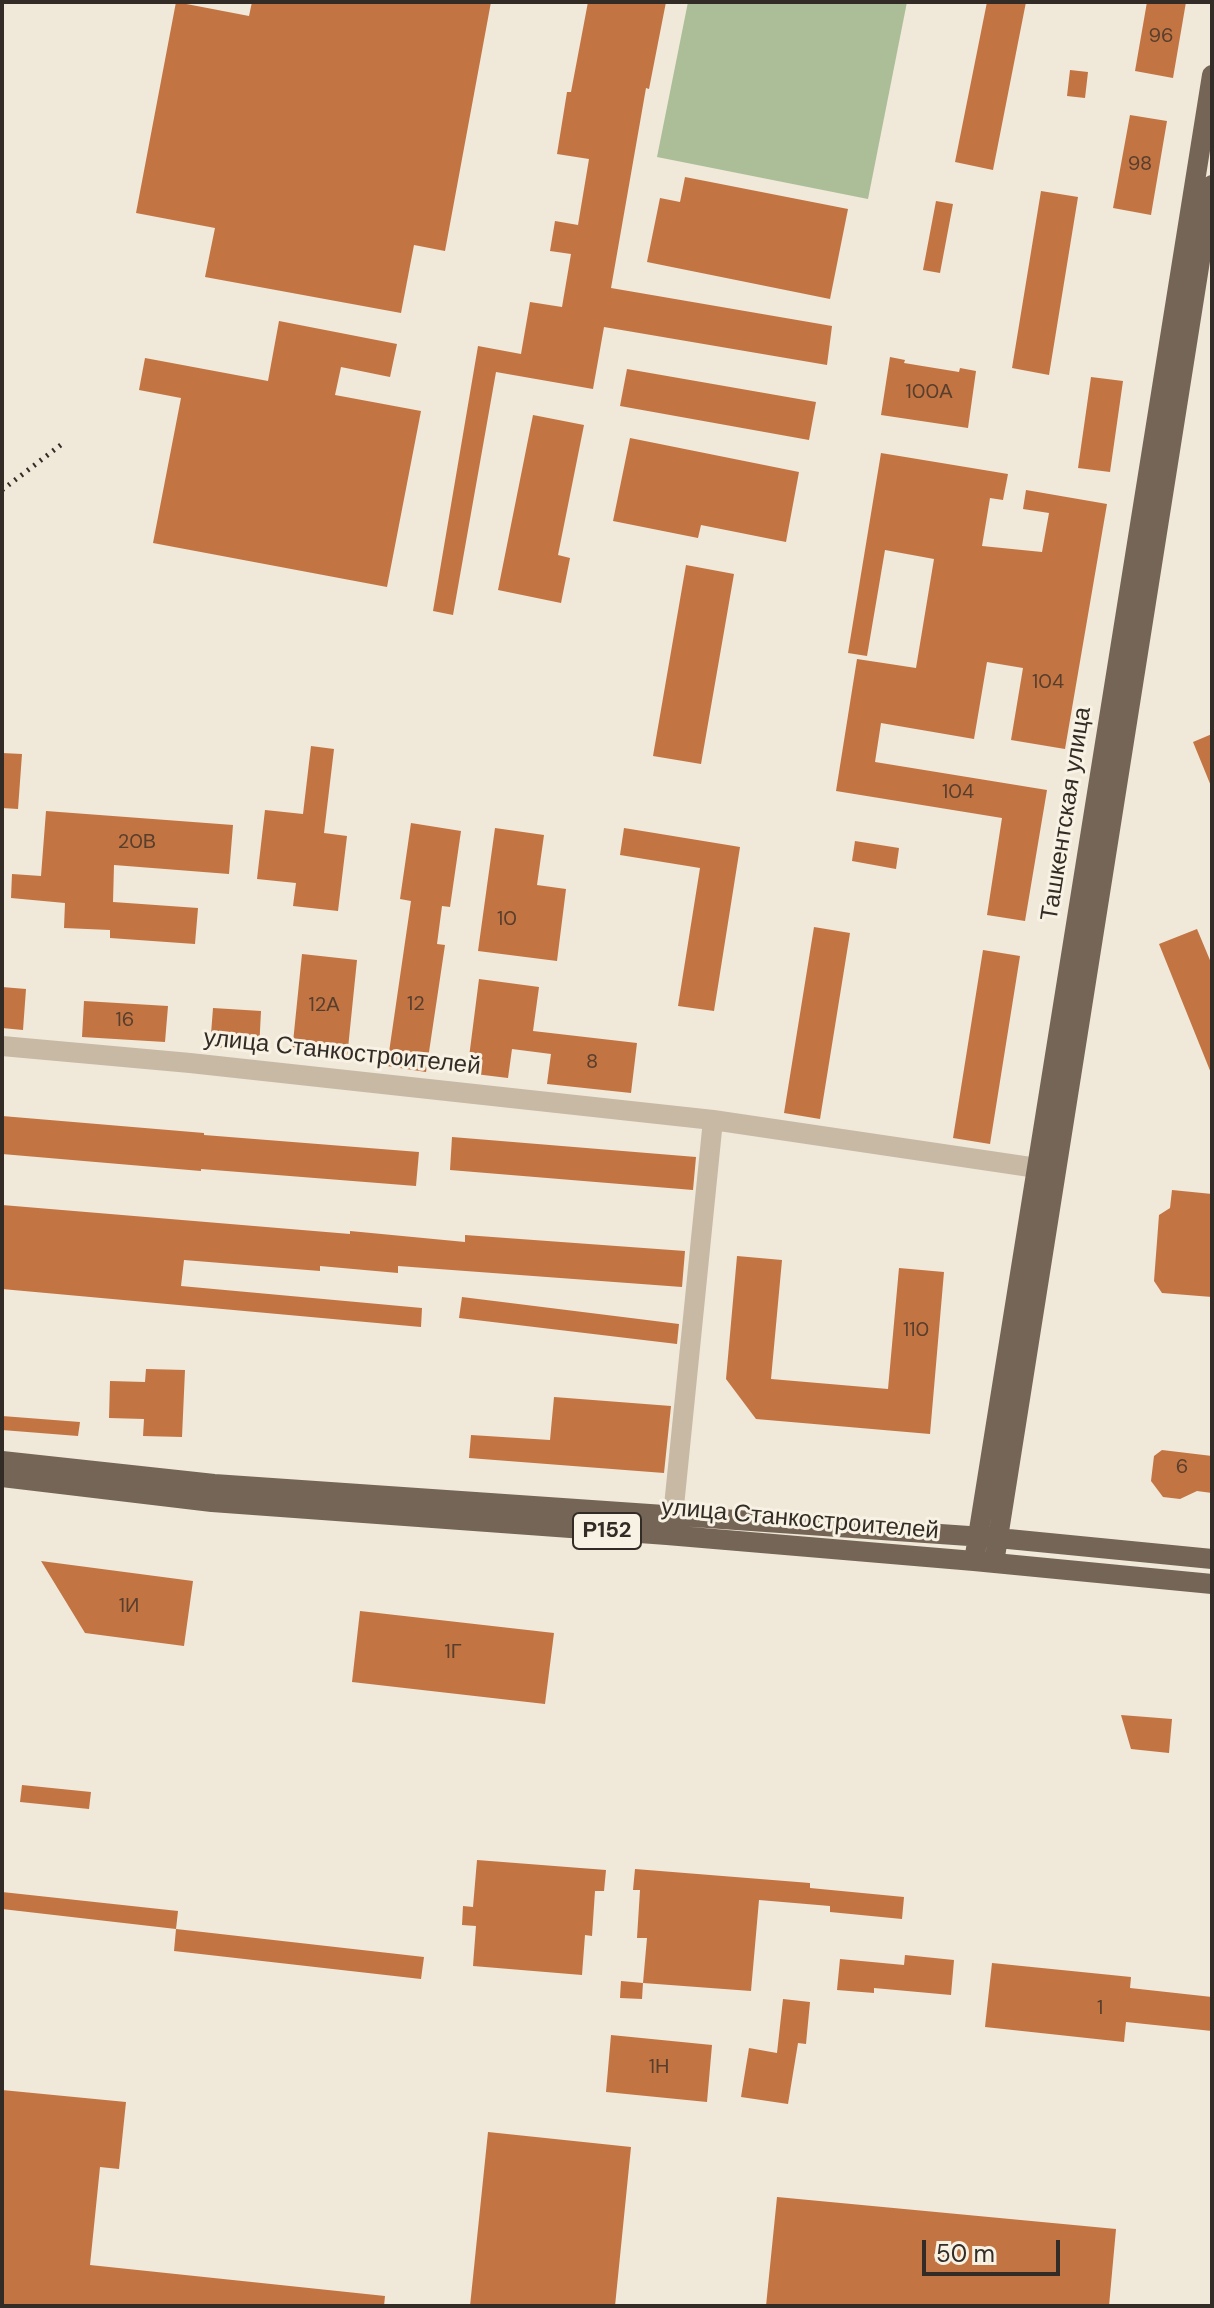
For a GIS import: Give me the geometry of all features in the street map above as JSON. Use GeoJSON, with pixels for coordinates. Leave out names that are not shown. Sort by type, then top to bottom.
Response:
{"type":"FeatureCollection","features":[{"type":"Feature","properties":{"kind":"main road","name":"Ташкентская улица"},"geometry":{"type":"LineString","coordinates":[[984,1562],[1111,766],[1212,75]]}},
{"type":"Feature","properties":{"kind":"main road","name":"Ташкентская улица"},"geometry":{"type":"LineString","coordinates":[[1111,766],[1212,185]]}},
{"type":"Feature","properties":{"kind":"main road","name":"улица Станкостроителей"},"geometry":{"type":"LineString","coordinates":[[2,1461],[214,1484],[988,1537],[1212,1559]]}},
{"type":"Feature","properties":{"kind":"main road","name":"улица Станкостроителей"},"geometry":{"type":"LineString","coordinates":[[2,1477],[212,1502],[667,1535],[1212,1584]]}},
{"type":"Feature","properties":{"kind":"street","name":"улица Станкостроителей"},"geometry":{"type":"LineString","coordinates":[[2,1046],[190,1063],[713,1120],[1046,1170]]}},
{"type":"Feature","properties":{"kind":"street"},"geometry":{"type":"LineString","coordinates":[[673,1516],[713,1120]]}},
{"type":"Feature","properties":{"kind":"green space"},"geometry":{"type":"Polygon","coordinates":[[[688,2],[907,2],[868,199],[657,157],[688,2]]]}},
{"type":"Feature","properties":{"kind":"building"},"geometry":{"type":"Polygon","coordinates":[[[176,2],[249,16],[252,2],[491,2],[445,251],[414,245],[401,313],[205,277],[215,228],[136,213],[176,2]]]}},
{"type":"Feature","properties":{"kind":"building"},"geometry":{"type":"Polygon","coordinates":[[[588,2],[666,2],[649,89],[646,88],[611,288],[832,326],[827,365],[604,327],[593,389],[496,372],[453,615],[433,611],[478,346],[521,354],[530,302],[562,307],[571,254],[550,251],[555,221],[578,225],[589,159],[557,154],[567,92],[571,92],[588,2]]]}},
{"type":"Feature","properties":{"kind":"building"},"geometry":{"type":"Polygon","coordinates":[[[987,2],[1026,2],[993,170],[955,162],[987,2]]]}},
{"type":"Feature","properties":{"kind":"building"},"geometry":{"type":"Polygon","coordinates":[[[1147,2],[1186,2],[1173,78],[1135,71],[1147,2]]]}},
{"type":"Feature","properties":{"kind":"building"},"geometry":{"type":"Polygon","coordinates":[[[1070,70],[1088,72],[1085,98],[1067,96],[1070,70]]]}},
{"type":"Feature","properties":{"kind":"building"},"geometry":{"type":"Polygon","coordinates":[[[1130,115],[1167,121],[1151,215],[1113,208],[1130,115]]]}},
{"type":"Feature","properties":{"kind":"building"},"geometry":{"type":"Polygon","coordinates":[[[685,177],[848,209],[830,299],[647,262],[660,198],[680,202],[685,177]]]}},
{"type":"Feature","properties":{"kind":"building"},"geometry":{"type":"Polygon","coordinates":[[[1041,191],[1078,197],[1049,375],[1012,368],[1041,191]]]}},
{"type":"Feature","properties":{"kind":"building"},"geometry":{"type":"Polygon","coordinates":[[[936,201],[953,204],[940,273],[923,270],[936,201]]]}},
{"type":"Feature","properties":{"kind":"building"},"geometry":{"type":"Polygon","coordinates":[[[279,321],[397,344],[390,377],[341,367],[335,395],[421,411],[387,587],[153,543],[181,398],[139,390],[145,358],[268,381],[279,321]]]}},
{"type":"Feature","properties":{"kind":"building"},"geometry":{"type":"Polygon","coordinates":[[[890,357],[905,360],[904,363],[959,372],[960,368],[976,371],[968,428],[881,415],[890,357]]]}},
{"type":"Feature","properties":{"kind":"building"},"geometry":{"type":"Polygon","coordinates":[[[627,369],[816,402],[809,440],[620,406],[627,369]]]}},
{"type":"Feature","properties":{"kind":"building"},"geometry":{"type":"Polygon","coordinates":[[[1091,377],[1123,381],[1110,472],[1078,468],[1091,377]]]}},
{"type":"Feature","properties":{"kind":"building"},"geometry":{"type":"Polygon","coordinates":[[[533,415],[584,425],[558,555],[570,558],[561,603],[498,590],[533,415]]]}},
{"type":"Feature","properties":{"kind":"building"},"geometry":{"type":"Polygon","coordinates":[[[630,438],[799,472],[786,542],[701,525],[698,538],[613,521],[630,438]]]}},
{"type":"Feature","properties":{"kind":"building"},"geometry":{"type":"Polygon","coordinates":[[[881,453],[1008,474],[1003,500],[990,498],[982,546],[1042,552],[1049,513],[1023,509],[1026,490],[1107,504],[1065,749],[1011,740],[1023,668],[987,662],[974,739],[881,723],[875,762],[1047,790],[1025,921],[987,915],[1002,818],[836,791],[857,659],[916,668],[934,559],[885,550],[867,656],[848,653],[881,453]]]}},
{"type":"Feature","properties":{"kind":"building"},"geometry":{"type":"Polygon","coordinates":[[[686,565],[734,574],[701,764],[653,756],[686,565]]]}},
{"type":"Feature","properties":{"kind":"building"},"geometry":{"type":"Polygon","coordinates":[[[1212,734],[1212,786],[1211,786],[1193,742],[1212,734]]]}},
{"type":"Feature","properties":{"kind":"building"},"geometry":{"type":"Polygon","coordinates":[[[311,746],[334,749],[324,833],[347,836],[338,911],[293,906],[296,883],[257,879],[265,810],[303,814],[311,746]]]}},
{"type":"Feature","properties":{"kind":"building"},"geometry":{"type":"Polygon","coordinates":[[[2,753],[22,754],[18,809],[2,808],[2,753]]]}},
{"type":"Feature","properties":{"kind":"building"},"geometry":{"type":"Polygon","coordinates":[[[46,811],[233,825],[229,874],[114,865],[113,902],[198,908],[195,944],[110,938],[110,930],[64,928],[65,903],[11,898],[12,874],[41,876],[46,811]]]}},
{"type":"Feature","properties":{"kind":"building"},"geometry":{"type":"Polygon","coordinates":[[[411,823],[461,831],[450,907],[442,906],[437,944],[445,945],[426,1072],[387,1066],[411,901],[400,899],[411,823]]]}},
{"type":"Feature","properties":{"kind":"building"},"geometry":{"type":"Polygon","coordinates":[[[495,828],[544,835],[537,885],[566,889],[557,961],[478,951],[495,828]]]}},
{"type":"Feature","properties":{"kind":"building"},"geometry":{"type":"Polygon","coordinates":[[[624,828],[740,847],[714,1011],[678,1006],[700,868],[620,855],[624,828]]]}},
{"type":"Feature","properties":{"kind":"building"},"geometry":{"type":"Polygon","coordinates":[[[855,841],[899,848],[896,869],[852,861],[855,841]]]}},
{"type":"Feature","properties":{"kind":"building"},"geometry":{"type":"Polygon","coordinates":[[[814,927],[850,933],[820,1119],[784,1113],[814,927]]]}},
{"type":"Feature","properties":{"kind":"building"},"geometry":{"type":"Polygon","coordinates":[[[1197,929],[1212,965],[1211,1073],[1159,944],[1197,929]]]}},
{"type":"Feature","properties":{"kind":"building"},"geometry":{"type":"Polygon","coordinates":[[[983,950],[1020,956],[990,1144],[953,1138],[983,950]]]}},
{"type":"Feature","properties":{"kind":"building"},"geometry":{"type":"Polygon","coordinates":[[[302,954],[357,960],[347,1058],[292,1052],[302,954]]]}},
{"type":"Feature","properties":{"kind":"building"},"geometry":{"type":"Polygon","coordinates":[[[479,979],[539,987],[533,1031],[637,1043],[631,1093],[547,1084],[551,1054],[512,1049],[508,1078],[467,1073],[479,979]]]}},
{"type":"Feature","properties":{"kind":"building"},"geometry":{"type":"Polygon","coordinates":[[[2,987],[26,989],[23,1030],[2,1028],[2,987]]]}},
{"type":"Feature","properties":{"kind":"building"},"geometry":{"type":"Polygon","coordinates":[[[84,1001],[168,1006],[165,1042],[82,1037],[84,1001]]]}},
{"type":"Feature","properties":{"kind":"building"},"geometry":{"type":"Polygon","coordinates":[[[213,1008],[261,1011],[259,1050],[210,1047],[213,1008]]]}},
{"type":"Feature","properties":{"kind":"building"},"geometry":{"type":"Polygon","coordinates":[[[2,1116],[419,1152],[416,1186],[2,1154],[2,1116]]]}},
{"type":"Feature","properties":{"kind":"building"},"geometry":{"type":"Polygon","coordinates":[[[452,1137],[696,1157],[693,1190],[450,1170],[452,1137]]]}},
{"type":"Feature","properties":{"kind":"building"},"geometry":{"type":"Polygon","coordinates":[[[1172,1190],[1212,1194],[1212,1297],[1162,1293],[1154,1281],[1159,1215],[1170,1208],[1172,1190]]]}},
{"type":"Feature","properties":{"kind":"building"},"geometry":{"type":"Polygon","coordinates":[[[2,1205],[465,1242],[465,1235],[685,1251],[682,1287],[398,1266],[398,1273],[320,1266],[320,1271],[184,1260],[181,1286],[422,1308],[421,1327],[2,1289],[2,1205]]]}},
{"type":"Feature","properties":{"kind":"building"},"geometry":{"type":"Polygon","coordinates":[[[737,1256],[782,1260],[771,1379],[888,1389],[899,1268],[944,1272],[930,1434],[756,1419],[726,1379],[737,1256]]]}},
{"type":"Feature","properties":{"kind":"building"},"geometry":{"type":"Polygon","coordinates":[[[462,1297],[679,1324],[677,1344],[459,1318],[462,1297]]]}},
{"type":"Feature","properties":{"kind":"building"},"geometry":{"type":"Polygon","coordinates":[[[146,1369],[185,1370],[182,1437],[143,1436],[144,1419],[109,1418],[110,1381],[145,1382],[146,1369]]]}},
{"type":"Feature","properties":{"kind":"building"},"geometry":{"type":"Polygon","coordinates":[[[554,1397],[671,1406],[664,1473],[469,1458],[471,1435],[550,1440],[554,1397]]]}},
{"type":"Feature","properties":{"kind":"building"},"geometry":{"type":"Polygon","coordinates":[[[2,1416],[80,1422],[78,1436],[2,1430],[2,1416]]]}},
{"type":"Feature","properties":{"kind":"building"},"geometry":{"type":"Polygon","coordinates":[[[1162,1450],[1212,1456],[1212,1493],[1197,1491],[1180,1499],[1163,1497],[1151,1481],[1154,1456],[1162,1450]]]}},
{"type":"Feature","properties":{"kind":"building"},"geometry":{"type":"Polygon","coordinates":[[[41,1561],[193,1581],[184,1646],[85,1633],[41,1561]]]}},
{"type":"Feature","properties":{"kind":"building"},"geometry":{"type":"Polygon","coordinates":[[[360,1611],[554,1633],[545,1704],[352,1682],[360,1611]]]}},
{"type":"Feature","properties":{"kind":"building"},"geometry":{"type":"Polygon","coordinates":[[[1121,1715],[1172,1719],[1169,1753],[1131,1749],[1121,1715]]]}},
{"type":"Feature","properties":{"kind":"building"},"geometry":{"type":"Polygon","coordinates":[[[22,1785],[91,1792],[89,1809],[20,1802],[22,1785]]]}},
{"type":"Feature","properties":{"kind":"building"},"geometry":{"type":"Polygon","coordinates":[[[477,1860],[606,1870],[604,1891],[595,1891],[592,1936],[585,1935],[582,1975],[473,1966],[476,1926],[462,1925],[463,1906],[473,1907],[477,1860]]]}},
{"type":"Feature","properties":{"kind":"building"},"geometry":{"type":"Polygon","coordinates":[[[635,1869],[810,1883],[810,1888],[904,1897],[902,1919],[830,1912],[830,1906],[759,1900],[751,1991],[643,1983],[647,1938],[637,1938],[640,1890],[633,1890],[635,1869]]]}},
{"type":"Feature","properties":{"kind":"building"},"geometry":{"type":"Polygon","coordinates":[[[2,1892],[178,1911],[176,1929],[2,1909],[2,1892]]]}},
{"type":"Feature","properties":{"kind":"building"},"geometry":{"type":"Polygon","coordinates":[[[176,1929],[424,1957],[421,1979],[174,1951],[176,1929]]]}},
{"type":"Feature","properties":{"kind":"building"},"geometry":{"type":"Polygon","coordinates":[[[905,1955],[954,1960],[951,1995],[874,1988],[874,1993],[837,1990],[840,1959],[904,1965],[905,1955]]]}},
{"type":"Feature","properties":{"kind":"building"},"geometry":{"type":"Polygon","coordinates":[[[992,1963],[1131,1977],[1130,1988],[1212,1997],[1212,2031],[1126,2022],[1124,2042],[985,2027],[992,1963]]]}},
{"type":"Feature","properties":{"kind":"building"},"geometry":{"type":"Polygon","coordinates":[[[621,1981],[643,1983],[642,1999],[620,1998],[621,1981]]]}},
{"type":"Feature","properties":{"kind":"building"},"geometry":{"type":"Polygon","coordinates":[[[783,1999],[810,2002],[806,2044],[798,2043],[788,2104],[741,2097],[749,2048],[777,2053],[783,1999]]]}},
{"type":"Feature","properties":{"kind":"building"},"geometry":{"type":"Polygon","coordinates":[[[611,2035],[712,2045],[707,2102],[606,2092],[611,2035]]]}},
{"type":"Feature","properties":{"kind":"building"},"geometry":{"type":"Polygon","coordinates":[[[2,2090],[126,2102],[119,2169],[100,2167],[90,2265],[385,2296],[384,2306],[2,2306],[2,2090]]]}},
{"type":"Feature","properties":{"kind":"building"},"geometry":{"type":"Polygon","coordinates":[[[488,2132],[631,2147],[615,2306],[470,2306],[488,2132]]]}},
{"type":"Feature","properties":{"kind":"building"},"geometry":{"type":"Polygon","coordinates":[[[777,2197],[1116,2229],[1109,2306],[766,2306],[777,2197]]]}},
{"type":"Feature","properties":{"kind":"railway"},"geometry":{"type":"LineString","coordinates":[[2,490],[62,444]]}}]}
